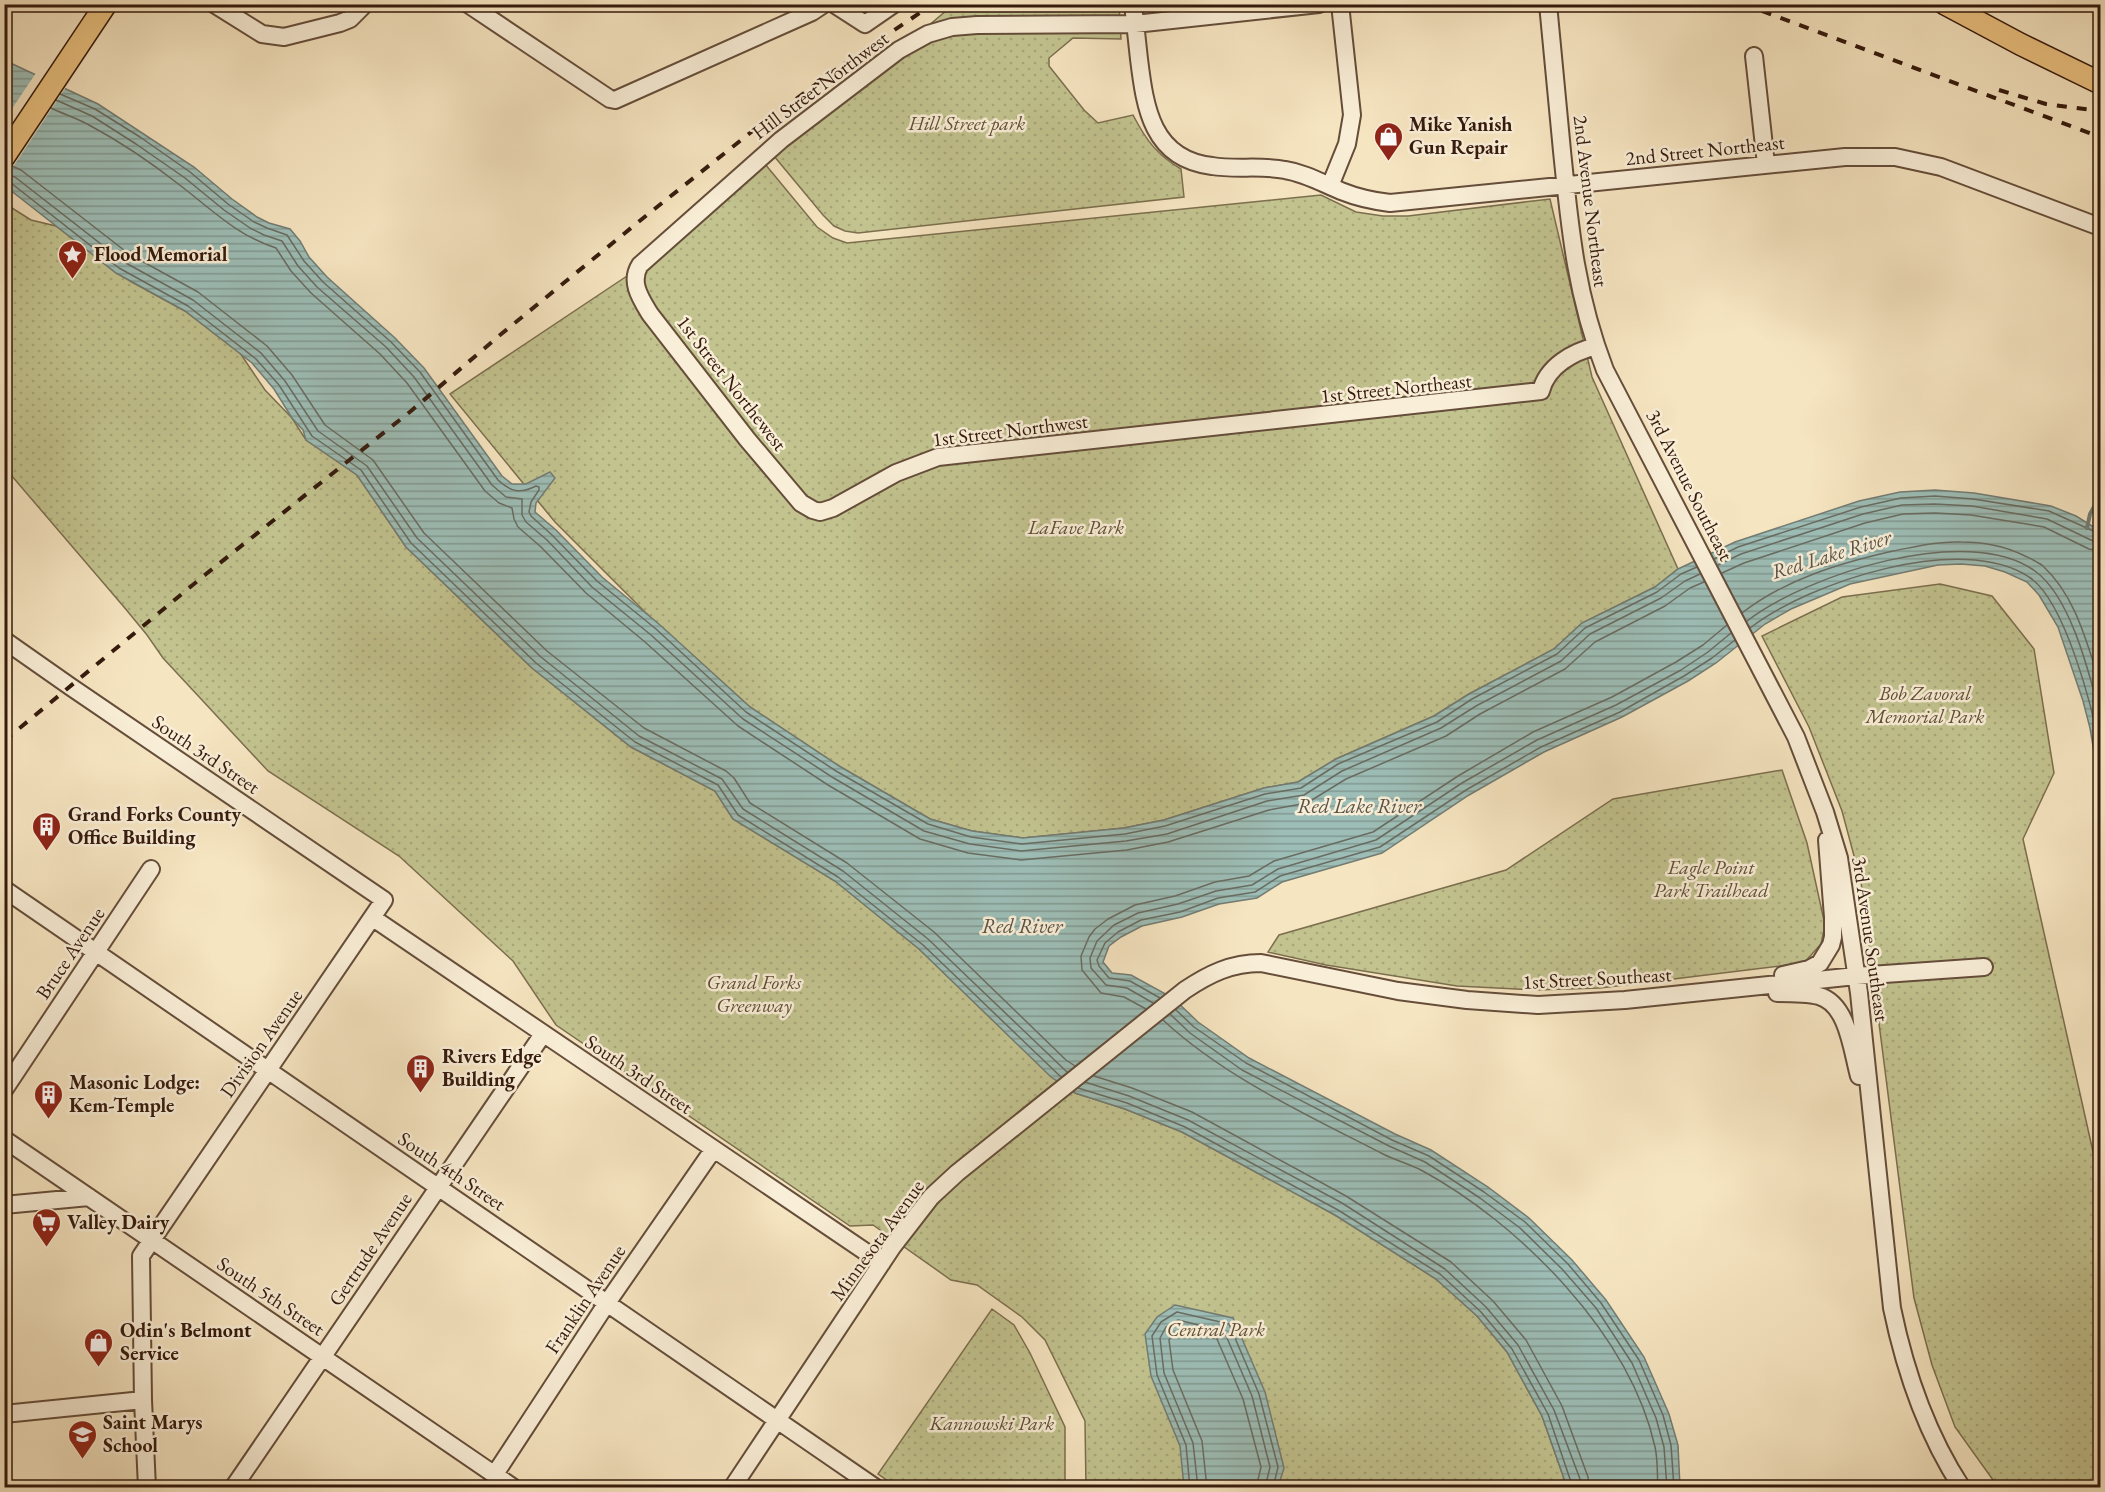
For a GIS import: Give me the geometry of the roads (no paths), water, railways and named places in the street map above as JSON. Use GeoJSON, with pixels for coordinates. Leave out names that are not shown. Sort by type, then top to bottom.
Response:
{"type":"FeatureCollection","features":[{"type":"Feature","properties":{"kind":"main road"},"geometry":{"type":"LineString","coordinates":[[4,157],[106,4]]}},
{"type":"Feature","properties":{"kind":"main road"},"geometry":{"type":"LineString","coordinates":[[1945,4],[2100,83]]}},
{"type":"Feature","properties":{"kind":"street"},"geometry":{"type":"LineString","coordinates":[[214,4],[262,33],[284,37],[350,19],[365,4]]}},
{"type":"Feature","properties":{"kind":"street"},"geometry":{"type":"LineString","coordinates":[[468,4],[610,99],[620,100],[812,12],[824,4]]}},
{"type":"Feature","properties":{"kind":"street"},"geometry":{"type":"LineString","coordinates":[[834,4],[865,24],[894,4]]}},
{"type":"Feature","properties":{"kind":"street"},"geometry":{"type":"LineString","coordinates":[[1133,4],[1135,24]]}},
{"type":"Feature","properties":{"kind":"street","name":"Hill Street Northwest"},"geometry":{"type":"LineString","coordinates":[[640,265],[781,140],[899,50],[928,34],[952,27],[977,25],[1135,24],[1319,4]]}},
{"type":"Feature","properties":{"kind":"street"},"geometry":{"type":"LineString","coordinates":[[1330,186],[1347,144],[1352,115],[1340,4]]}},
{"type":"Feature","properties":{"kind":"street","name":"2nd Avenue Northeast"},"geometry":{"type":"LineString","coordinates":[[1548,4],[1576,274],[1596,346],[1605,370],[1619,395]]}},
{"type":"Feature","properties":{"kind":"street","name":"2nd Street Northeast"},"geometry":{"type":"LineString","coordinates":[[1135,24],[1147,110],[1159,134],[1170,147],[1179,155],[1199,164],[1280,169],[1308,176],[1366,199],[1390,203],[1766,164],[1868,156],[1916,160],[1941,167],[2100,227]]}},
{"type":"Feature","properties":{"kind":"street"},"geometry":{"type":"LineString","coordinates":[[1754,56],[1766,164]]}},
{"type":"Feature","properties":{"kind":"street","name":"1st Street Northewest"},"geometry":{"type":"LineString","coordinates":[[640,265],[636,270],[636,288],[650,314],[747,439],[801,502],[820,512]]}},
{"type":"Feature","properties":{"kind":"street","name":"1st Street Northeast"},"geometry":{"type":"LineString","coordinates":[[1180,432],[1541,392],[1545,379],[1560,363],[1583,349],[1596,346]]}},
{"type":"Feature","properties":{"kind":"street","name":"3rd Avenue Southeast"},"geometry":{"type":"LineString","coordinates":[[1619,395],[1796,737],[1825,812],[1856,976],[1892,1308],[1900,1349],[1930,1430],[1962,1488]]}},
{"type":"Feature","properties":{"kind":"street","name":"1st Street Northwest"},"geometry":{"type":"LineString","coordinates":[[820,512],[832,508],[905,469],[938,457],[1180,432]]}},
{"type":"Feature","properties":{"kind":"street","name":"South 3rd Street"},"geometry":{"type":"LineString","coordinates":[[4,640],[384,900]]}},
{"type":"Feature","properties":{"kind":"street","name":"Bruce Avenue"},"geometry":{"type":"LineString","coordinates":[[4,1090],[151,869]]}},
{"type":"Feature","properties":{"kind":"street"},"geometry":{"type":"LineString","coordinates":[[1719,990],[1809,969],[1820,963],[1833,937],[1836,876]]}},
{"type":"Feature","properties":{"kind":"street","name":"South 4th Street"},"geometry":{"type":"LineString","coordinates":[[4,889],[779,1419],[876,1488]]}},
{"type":"Feature","properties":{"kind":"street","name":"Division Avenue"},"geometry":{"type":"LineString","coordinates":[[150,1486],[143,1400],[141,1257],[384,900]]}},
{"type":"Feature","properties":{"kind":"street","name":"South 3rd Street"},"geometry":{"type":"LineString","coordinates":[[373,918],[882,1263]]}},
{"type":"Feature","properties":{"kind":"street","name":"1st Street Southeast"},"geometry":{"type":"LineString","coordinates":[[1185,990],[1207,975],[1244,963],[1272,965],[1398,992],[1538,1005],[1625,1000],[1856,976],[1984,967]]}},
{"type":"Feature","properties":{"kind":"street","name":"Minnesota Avenue"},"geometry":{"type":"LineString","coordinates":[[732,1488],[882,1263],[931,1197],[957,1173],[1185,990]]}},
{"type":"Feature","properties":{"kind":"street"},"geometry":{"type":"LineString","coordinates":[[1719,990],[1820,996],[1834,1004],[1843,1016],[1873,1132]]}},
{"type":"Feature","properties":{"kind":"street","name":"Gertrude Avenue"},"geometry":{"type":"LineString","coordinates":[[233,1488],[543,1034]]}},
{"type":"Feature","properties":{"kind":"street","name":"South 5th Street"},"geometry":{"type":"LineString","coordinates":[[4,1139],[514,1488]]}},
{"type":"Feature","properties":{"kind":"street","name":"Franklin Avenue"},"geometry":{"type":"LineString","coordinates":[[495,1474],[607,1303],[713,1150]]}},
{"type":"Feature","properties":{"kind":"street"},"geometry":{"type":"LineString","coordinates":[[4,1205],[89,1197]]}},
{"type":"Feature","properties":{"kind":"street"},"geometry":{"type":"LineString","coordinates":[[4,1414],[143,1400]]}},
{"type":"Feature","properties":{"kind":"water","name":"Red River"},"geometry":{"type":"Polygon","coordinates":[[[4,60],[98,104],[194,167],[257,217],[290,229],[309,257],[327,277],[395,338],[424,368],[502,476],[512,484],[526,484],[550,472],[555,478],[536,503],[535,512],[602,577],[660,625],[750,707],[839,766],[930,819],[972,831],[1023,838],[1124,828],[1164,820],[1264,788],[1298,782],[1336,759],[1434,716],[1469,694],[1554,649],[1582,623],[1655,587],[1678,569],[1735,542],[1859,501],[1900,492],[1935,490],[1974,493],[2051,506],[2076,516],[2100,531],[2100,787],[2083,701],[2058,627],[2039,595],[2027,582],[1985,566],[1938,565],[1850,584],[1791,609],[1765,624],[1716,663],[1688,681],[1622,717],[1544,752],[1469,795],[1382,853],[1282,882],[1257,898],[1219,904],[1182,917],[1142,926],[1109,946],[1103,962],[1112,973],[1131,975],[1173,998],[1198,1022],[1249,1058],[1395,1134],[1431,1150],[1488,1187],[1529,1218],[1572,1260],[1606,1300],[1644,1357],[1669,1414],[1678,1445],[1680,1487],[1567,1487],[1542,1416],[1507,1352],[1477,1316],[1436,1279],[1335,1215],[1182,1132],[1125,1109],[1075,1093],[1051,1077],[919,949],[835,881],[733,819],[715,791],[631,747],[532,668],[406,547],[357,475],[306,440],[303,430],[252,363],[185,311],[116,273],[5,186],[4,60]]]}},
{"type":"Feature","properties":{"kind":"water"},"geometry":{"type":"Polygon","coordinates":[[[1175,1305],[1233,1318],[1265,1392],[1284,1468],[1278,1487],[1184,1487],[1180,1446],[1151,1376],[1145,1334],[1157,1317],[1175,1305]]]}},
{"type":"Feature","properties":{"kind":"waterway"},"geometry":{"type":"LineString","coordinates":[[2087,528],[2090,514],[2100,496]]}},
{"type":"Feature","properties":{"kind":"railway"},"geometry":{"type":"LineString","coordinates":[[4,741],[206,574],[411,411],[500,335],[750,133],[838,68],[933,4]]}},
{"type":"Feature","properties":{"kind":"railway"},"geometry":{"type":"LineString","coordinates":[[1743,4],[2100,137]]}},
{"type":"Feature","properties":{"kind":"railway"},"geometry":{"type":"LineString","coordinates":[[1999,90],[2046,104],[2100,111]]}},
{"type":"Feature","properties":{"kind":"place","name":"Mike Yanish Gun Repair"},"geometry":{"type":"Point","coordinates":[1388,162]}},
{"type":"Feature","properties":{"kind":"place","name":"Flood Memorial"},"geometry":{"type":"Point","coordinates":[73,280]}},
{"type":"Feature","properties":{"kind":"place","name":"Grand Forks County Office Building"},"geometry":{"type":"Point","coordinates":[47,852]}},
{"type":"Feature","properties":{"kind":"place","name":"Rivers Edge Building"},"geometry":{"type":"Point","coordinates":[421,1094]}},
{"type":"Feature","properties":{"kind":"place","name":"Masonic Lodge: Kem-Temple"},"geometry":{"type":"Point","coordinates":[48,1120]}},
{"type":"Feature","properties":{"kind":"place","name":"Valley Dairy"},"geometry":{"type":"Point","coordinates":[46,1248]}},
{"type":"Feature","properties":{"kind":"place","name":"Odin's Belmont Service"},"geometry":{"type":"Point","coordinates":[99,1368]}},
{"type":"Feature","properties":{"kind":"place","name":"Saint Marys School"},"geometry":{"type":"Point","coordinates":[82,1460]}},
{"type":"Feature","properties":{"kind":"park label","name":"Hill Street park"},"geometry":{"type":"Point","coordinates":[967,123]}},
{"type":"Feature","properties":{"kind":"park label","name":"LaFave Park"},"geometry":{"type":"Point","coordinates":[1076,527]}},
{"type":"Feature","properties":{"kind":"park label","name":"Bob Zavoral Memorial Park"},"geometry":{"type":"Point","coordinates":[1925,704]}},
{"type":"Feature","properties":{"kind":"park label","name":"Eagle Point Park Trailhead"},"geometry":{"type":"Point","coordinates":[1711,878]}},
{"type":"Feature","properties":{"kind":"park label","name":"Grand Forks Greenway"},"geometry":{"type":"Point","coordinates":[754,994]}},
{"type":"Feature","properties":{"kind":"park label","name":"Central Park"},"geometry":{"type":"Point","coordinates":[1216,1329]}},
{"type":"Feature","properties":{"kind":"park label","name":"Kannowski Park"},"geometry":{"type":"Point","coordinates":[992,1423]}},
{"type":"Feature","properties":{"kind":"water label","name":"Red Lake River"},"geometry":{"type":"Point","coordinates":[1831,554]}},
{"type":"Feature","properties":{"kind":"water label","name":"Red Lake River"},"geometry":{"type":"Point","coordinates":[1359,805]}}]}
